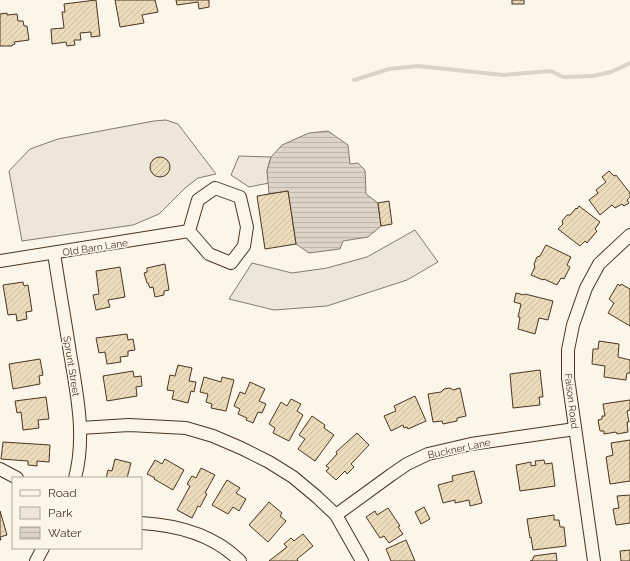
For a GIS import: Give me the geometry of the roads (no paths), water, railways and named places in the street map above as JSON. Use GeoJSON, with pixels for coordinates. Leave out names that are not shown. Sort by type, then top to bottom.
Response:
{"type":"FeatureCollection","features":[{"type":"Feature","properties":{"kind":"street"},"geometry":{"type":"LineString","coordinates":[[216,188],[240,197],[247,227],[244,246],[231,263],[209,254],[189,231],[198,200],[216,188]]}},
{"type":"Feature","properties":{"kind":"street","name":"Old Barn Lane"},"geometry":{"type":"LineString","coordinates":[[0,261],[54,254],[189,231]]}},
{"type":"Feature","properties":{"kind":"street","name":"Faison Road"},"geometry":{"type":"LineString","coordinates":[[594,561],[568,378],[568,350],[573,325],[586,288],[600,264],[630,235]]}},
{"type":"Feature","properties":{"kind":"street","name":"Sprunt Street"},"geometry":{"type":"LineString","coordinates":[[54,254],[73,373],[80,428],[79,461],[75,477]]}},
{"type":"Feature","properties":{"kind":"street"},"geometry":{"type":"LineString","coordinates":[[80,428],[129,425],[186,428],[213,436],[269,462],[293,477],[336,515],[362,561]]}},
{"type":"Feature","properties":{"kind":"street","name":"Buckner Lane"},"geometry":{"type":"LineString","coordinates":[[336,515],[391,474],[428,454],[471,444],[575,429]]}},
{"type":"Feature","properties":{"kind":"street"},"geometry":{"type":"LineString","coordinates":[[0,469],[15,477]]}},
{"type":"Feature","properties":{"kind":"street"},"geometry":{"type":"LineString","coordinates":[[142,523],[174,527],[192,532],[225,548],[240,561]]}},
{"type":"Feature","properties":{"kind":"street"},"geometry":{"type":"LineString","coordinates":[[36,561],[42,549]]}},
{"type":"Feature","properties":{"kind":"water"},"geometry":{"type":"Polygon","coordinates":[[[328,131],[348,145],[350,164],[358,163],[365,170],[366,194],[378,203],[381,226],[368,237],[343,241],[340,249],[309,253],[296,244],[288,191],[269,194],[267,171],[271,157],[282,145],[309,133],[328,131]]]}},
{"type":"Feature","properties":{"kind":"waterway"},"geometry":{"type":"LineString","coordinates":[[354,80],[389,69],[418,66],[503,75],[551,71],[563,77],[593,76],[611,72],[630,63]]}}]}
